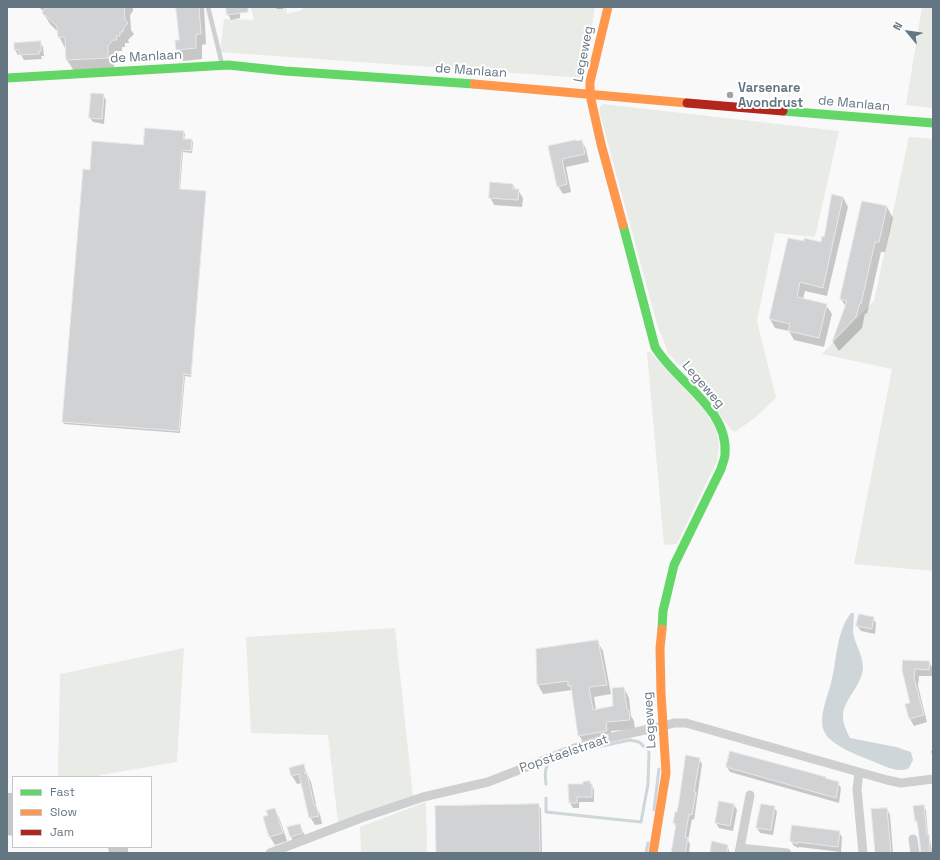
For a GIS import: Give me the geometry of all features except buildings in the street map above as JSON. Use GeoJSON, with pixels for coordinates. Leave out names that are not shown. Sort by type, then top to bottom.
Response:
{"type":"FeatureCollection","features":[{"type":"Feature","properties":{"kind":"street","name":"Legeweg"},"geometry":{"type":"LineString","coordinates":[[608,7],[590,82],[590,95],[601,144],[655,347],[664,361],[696,394],[720,426],[724,440],[725,454],[721,469],[674,565],[663,611],[660,648],[666,773],[653,853]]}},
{"type":"Feature","properties":{"kind":"street","name":"de Manlaan"},"geometry":{"type":"LineString","coordinates":[[7,78],[222,65],[312,73],[505,86],[590,95],[933,123]]}},
{"type":"Feature","properties":{"kind":"street","name":"Popstaelstraat"},"geometry":{"type":"LineString","coordinates":[[270,853],[360,818],[423,797],[488,782],[599,740],[674,723],[686,723],[901,783],[933,779]]}},
{"type":"Feature","properties":{"kind":"street"},"geometry":{"type":"LineString","coordinates":[[859,772],[857,789],[863,853]]}},
{"type":"Feature","properties":{"kind":"street"},"geometry":{"type":"LineString","coordinates":[[750,795],[740,850],[787,853]]}},
{"type":"Feature","properties":{"kind":"street"},"geometry":{"type":"LineString","coordinates":[[914,839],[915,853]]}},
{"type":"Feature","properties":{"kind":"lane"},"geometry":{"type":"LineString","coordinates":[[208,7],[222,65]]}},
{"type":"Feature","properties":{"kind":"shaded area"},"geometry":{"type":"Polygon","coordinates":[[[251,7],[286,7],[287,14],[302,10],[303,7],[595,7],[584,78],[220,52],[224,19],[254,20],[251,7]]]}},
{"type":"Feature","properties":{"kind":"shaded area"},"geometry":{"type":"Polygon","coordinates":[[[922,7],[933,7],[933,108],[906,105],[922,7]]]}},
{"type":"Feature","properties":{"kind":"shaded area"},"geometry":{"type":"Polygon","coordinates":[[[603,104],[839,131],[815,237],[775,233],[757,321],[776,398],[756,417],[735,432],[731,430],[700,388],[668,353],[657,324],[600,114],[600,107],[603,104]]]}},
{"type":"Feature","properties":{"kind":"shaded area"},"geometry":{"type":"Polygon","coordinates":[[[909,137],[933,139],[933,571],[854,564],[892,369],[822,354],[874,301],[909,137]]]}},
{"type":"Feature","properties":{"kind":"shaded area"},"geometry":{"type":"Polygon","coordinates":[[[647,352],[650,352],[705,411],[716,429],[719,445],[717,461],[677,544],[664,545],[647,352]]]}},
{"type":"Feature","properties":{"kind":"shaded area"},"geometry":{"type":"Polygon","coordinates":[[[851,613],[854,613],[853,632],[862,659],[863,668],[862,675],[844,711],[844,725],[850,738],[896,747],[911,752],[913,760],[909,768],[905,770],[890,768],[846,750],[833,742],[825,733],[822,721],[824,708],[831,683],[842,629],[851,613]]]}},
{"type":"Feature","properties":{"kind":"shaded area"},"geometry":{"type":"Polygon","coordinates":[[[395,628],[413,796],[338,822],[328,735],[251,733],[246,637],[395,628]]]}},
{"type":"Feature","properties":{"kind":"shaded area"},"geometry":{"type":"Polygon","coordinates":[[[184,648],[177,762],[100,776],[58,776],[60,674],[184,648]]]}},
{"type":"Feature","properties":{"kind":"shaded area"},"geometry":{"type":"Polygon","coordinates":[[[426,802],[427,853],[361,853],[360,827],[426,802]]]}},
{"type":"Feature","properties":{"kind":"waterway"},"geometry":{"type":"LineString","coordinates":[[583,750],[630,740],[639,742],[647,749]]}},
{"type":"Feature","properties":{"kind":"waterway"},"geometry":{"type":"LineString","coordinates":[[546,798],[546,812],[641,822],[648,784],[649,752]]}},
{"type":"Feature","properties":{"kind":"waterway"},"geometry":{"type":"LineString","coordinates":[[546,784],[546,768],[551,761]]}},
{"type":"Feature","properties":{"kind":"waterway"},"geometry":{"type":"LineString","coordinates":[[654,810],[659,769]]}},
{"type":"Feature","properties":{"kind":"waterway"},"geometry":{"type":"LineString","coordinates":[[646,853],[648,843]]}},
{"type":"Feature","properties":{"kind":"traffic: fast"},"geometry":{"type":"LineString","coordinates":[[7,78],[228,65],[285,71],[474,84]]}},
{"type":"Feature","properties":{"kind":"traffic: fast"},"geometry":{"type":"LineString","coordinates":[[783,111],[933,123]]}},
{"type":"Feature","properties":{"kind":"traffic: fast"},"geometry":{"type":"LineString","coordinates":[[623,225],[655,347],[664,360],[710,409],[719,423],[724,438],[725,456],[721,469],[674,565],[663,611],[662,629]]}},
{"type":"Feature","properties":{"kind":"traffic: slow"},"geometry":{"type":"LineString","coordinates":[[608,7],[590,82],[590,95],[601,144],[623,225]]}},
{"type":"Feature","properties":{"kind":"traffic: slow"},"geometry":{"type":"LineString","coordinates":[[474,84],[687,103]]}},
{"type":"Feature","properties":{"kind":"traffic: slow"},"geometry":{"type":"LineString","coordinates":[[653,853],[666,773],[661,693],[660,648],[662,629]]}},
{"type":"Feature","properties":{"kind":"traffic: jam"},"geometry":{"type":"LineString","coordinates":[[687,103],[783,111]]}},
{"type":"Feature","properties":{"kind":"place","name":"Varsenare Avondrust"},"geometry":{"type":"Point","coordinates":[730,95]}}]}
